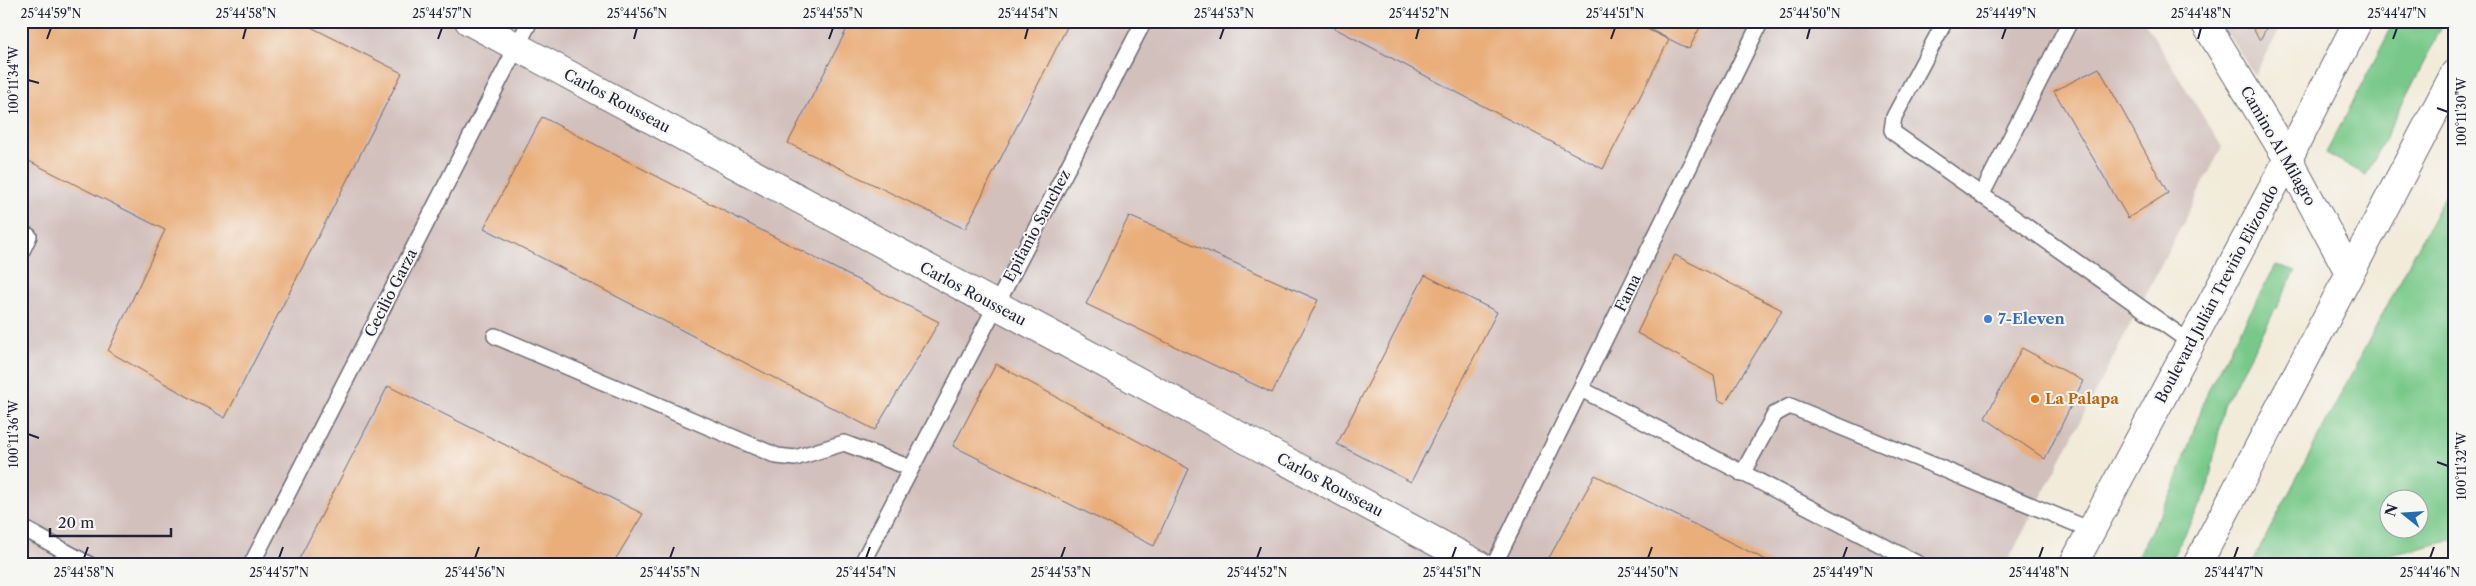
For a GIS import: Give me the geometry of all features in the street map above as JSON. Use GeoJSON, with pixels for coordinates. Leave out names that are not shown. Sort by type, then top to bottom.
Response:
{"type":"FeatureCollection","features":[{"type":"Feature","properties":{"kind":"street","name":"Carlos Rousseau"},"geometry":{"type":"LineString","coordinates":[[469,21],[1479,565]]}},
{"type":"Feature","properties":{"kind":"street","name":"Camino Al Milagro"},"geometry":{"type":"LineString","coordinates":[[2204,21],[2288,159],[2349,272]]}},
{"type":"Feature","properties":{"kind":"street","name":"Boulevard Julián Treviño Elizondo"},"geometry":{"type":"LineString","coordinates":[[2073,565],[2288,159],[2358,21]]}},
{"type":"Feature","properties":{"kind":"street"},"geometry":{"type":"LineString","coordinates":[[2197,565],[2349,272],[2455,74]]}},
{"type":"Feature","properties":{"kind":"lane","name":"Cecilio Garza"},"geometry":{"type":"LineString","coordinates":[[251,565],[530,21]]}},
{"type":"Feature","properties":{"kind":"lane","name":"Epifanio Sanchez"},"geometry":{"type":"LineString","coordinates":[[861,565],[1144,21]]}},
{"type":"Feature","properties":{"kind":"lane","name":"Fama"},"geometry":{"type":"LineString","coordinates":[[1494,565],[1761,21]]}},
{"type":"Feature","properties":{"kind":"lane"},"geometry":{"type":"LineString","coordinates":[[1945,21],[1894,117],[1892,130],[1899,138],[2191,343]]}},
{"type":"Feature","properties":{"kind":"lane"},"geometry":{"type":"LineString","coordinates":[[1981,196],[2070,21]]}},
{"type":"Feature","properties":{"kind":"lane"},"geometry":{"type":"LineString","coordinates":[[21,253],[28,236]]}},
{"type":"Feature","properties":{"kind":"lane"},"geometry":{"type":"LineString","coordinates":[[495,336],[776,456],[795,458],[844,443],[911,468]]}},
{"type":"Feature","properties":{"kind":"lane"},"geometry":{"type":"LineString","coordinates":[[1581,389],[1920,565]]}},
{"type":"Feature","properties":{"kind":"lane"},"geometry":{"type":"LineString","coordinates":[[1742,474],[1776,414],[1790,406],[2091,530]]}},
{"type":"Feature","properties":{"kind":"lane"},"geometry":{"type":"LineString","coordinates":[[21,527],[90,565]]}},
{"type":"Feature","properties":{"kind":"shaded area"},"geometry":{"type":"Polygon","coordinates":[[[21,21],[2144,21],[2222,147],[2006,565],[21,565],[21,21]]]}},
{"type":"Feature","properties":{"kind":"shaded area"},"geometry":{"type":"Polygon","coordinates":[[[2219,21],[2284,21],[2255,76],[2219,21]]]}},
{"type":"Feature","properties":{"kind":"green space"},"geometry":{"type":"Polygon","coordinates":[[[2395,21],[2445,21],[2366,175],[2326,153],[2395,21]]]}},
{"type":"Feature","properties":{"kind":"green space"},"geometry":{"type":"Polygon","coordinates":[[[2455,176],[2455,540],[2345,565],[2251,565],[2455,176]]]}},
{"type":"Feature","properties":{"kind":"green space"},"geometry":{"type":"Polygon","coordinates":[[[2276,265],[2296,271],[2224,405],[2207,492],[2168,565],[2132,565],[2172,493],[2208,390],[2276,265]]]}},
{"type":"Feature","properties":{"kind":"building"},"geometry":{"type":"Polygon","coordinates":[[[21,21],[299,21],[402,73],[225,418],[108,351],[165,230],[21,157],[21,21]]]}},
{"type":"Feature","properties":{"kind":"building"},"geometry":{"type":"Polygon","coordinates":[[[851,21],[1070,21],[965,229],[788,143],[851,21]]]}},
{"type":"Feature","properties":{"kind":"building"},"geometry":{"type":"Polygon","coordinates":[[[1321,21],[1631,21],[1669,40],[1603,169],[1321,21]]]}},
{"type":"Feature","properties":{"kind":"building"},"geometry":{"type":"Polygon","coordinates":[[[1633,21],[1703,21],[1689,49],[1633,21]]]}},
{"type":"Feature","properties":{"kind":"building"},"geometry":{"type":"Polygon","coordinates":[[[2248,21],[2270,21],[2260,40],[2248,21]]]}},
{"type":"Feature","properties":{"kind":"building"},"geometry":{"type":"Polygon","coordinates":[[[2099,68],[2168,193],[2128,218],[2054,91],[2099,68]]]}},
{"type":"Feature","properties":{"kind":"building"},"geometry":{"type":"Polygon","coordinates":[[[542,117],[939,322],[875,430],[484,228],[542,117]]]}},
{"type":"Feature","properties":{"kind":"building"},"geometry":{"type":"Polygon","coordinates":[[[1129,216],[1318,300],[1272,393],[1086,304],[1129,216]]]}},
{"type":"Feature","properties":{"kind":"building"},"geometry":{"type":"Polygon","coordinates":[[[1675,255],[1782,310],[1725,403],[1718,400],[1714,376],[1637,333],[1675,255]]]}},
{"type":"Feature","properties":{"kind":"building"},"geometry":{"type":"Polygon","coordinates":[[[1425,275],[1497,312],[1411,482],[1337,444],[1425,275]]]}},
{"type":"Feature","properties":{"kind":"building","name":"La Palapa"},"geometry":{"type":"Polygon","coordinates":[[[2022,348],[2083,381],[2045,459],[1985,418],[2022,348]]]}},
{"type":"Feature","properties":{"kind":"building"},"geometry":{"type":"Polygon","coordinates":[[[996,364],[1189,469],[1154,546],[953,446],[996,364]]]}},
{"type":"Feature","properties":{"kind":"building"},"geometry":{"type":"Polygon","coordinates":[[[388,386],[643,514],[612,565],[296,565],[388,386]]]}},
{"type":"Feature","properties":{"kind":"building"},"geometry":{"type":"Polygon","coordinates":[[[1595,475],[1776,565],[1545,565],[1595,475]]]}},
{"type":"Feature","properties":{"kind":"place","name":"7-Eleven"},"geometry":{"type":"Point","coordinates":[1988,319]}},
{"type":"Feature","properties":{"kind":"place","name":"La Palapa"},"geometry":{"type":"Point","coordinates":[2035,399]}}]}
